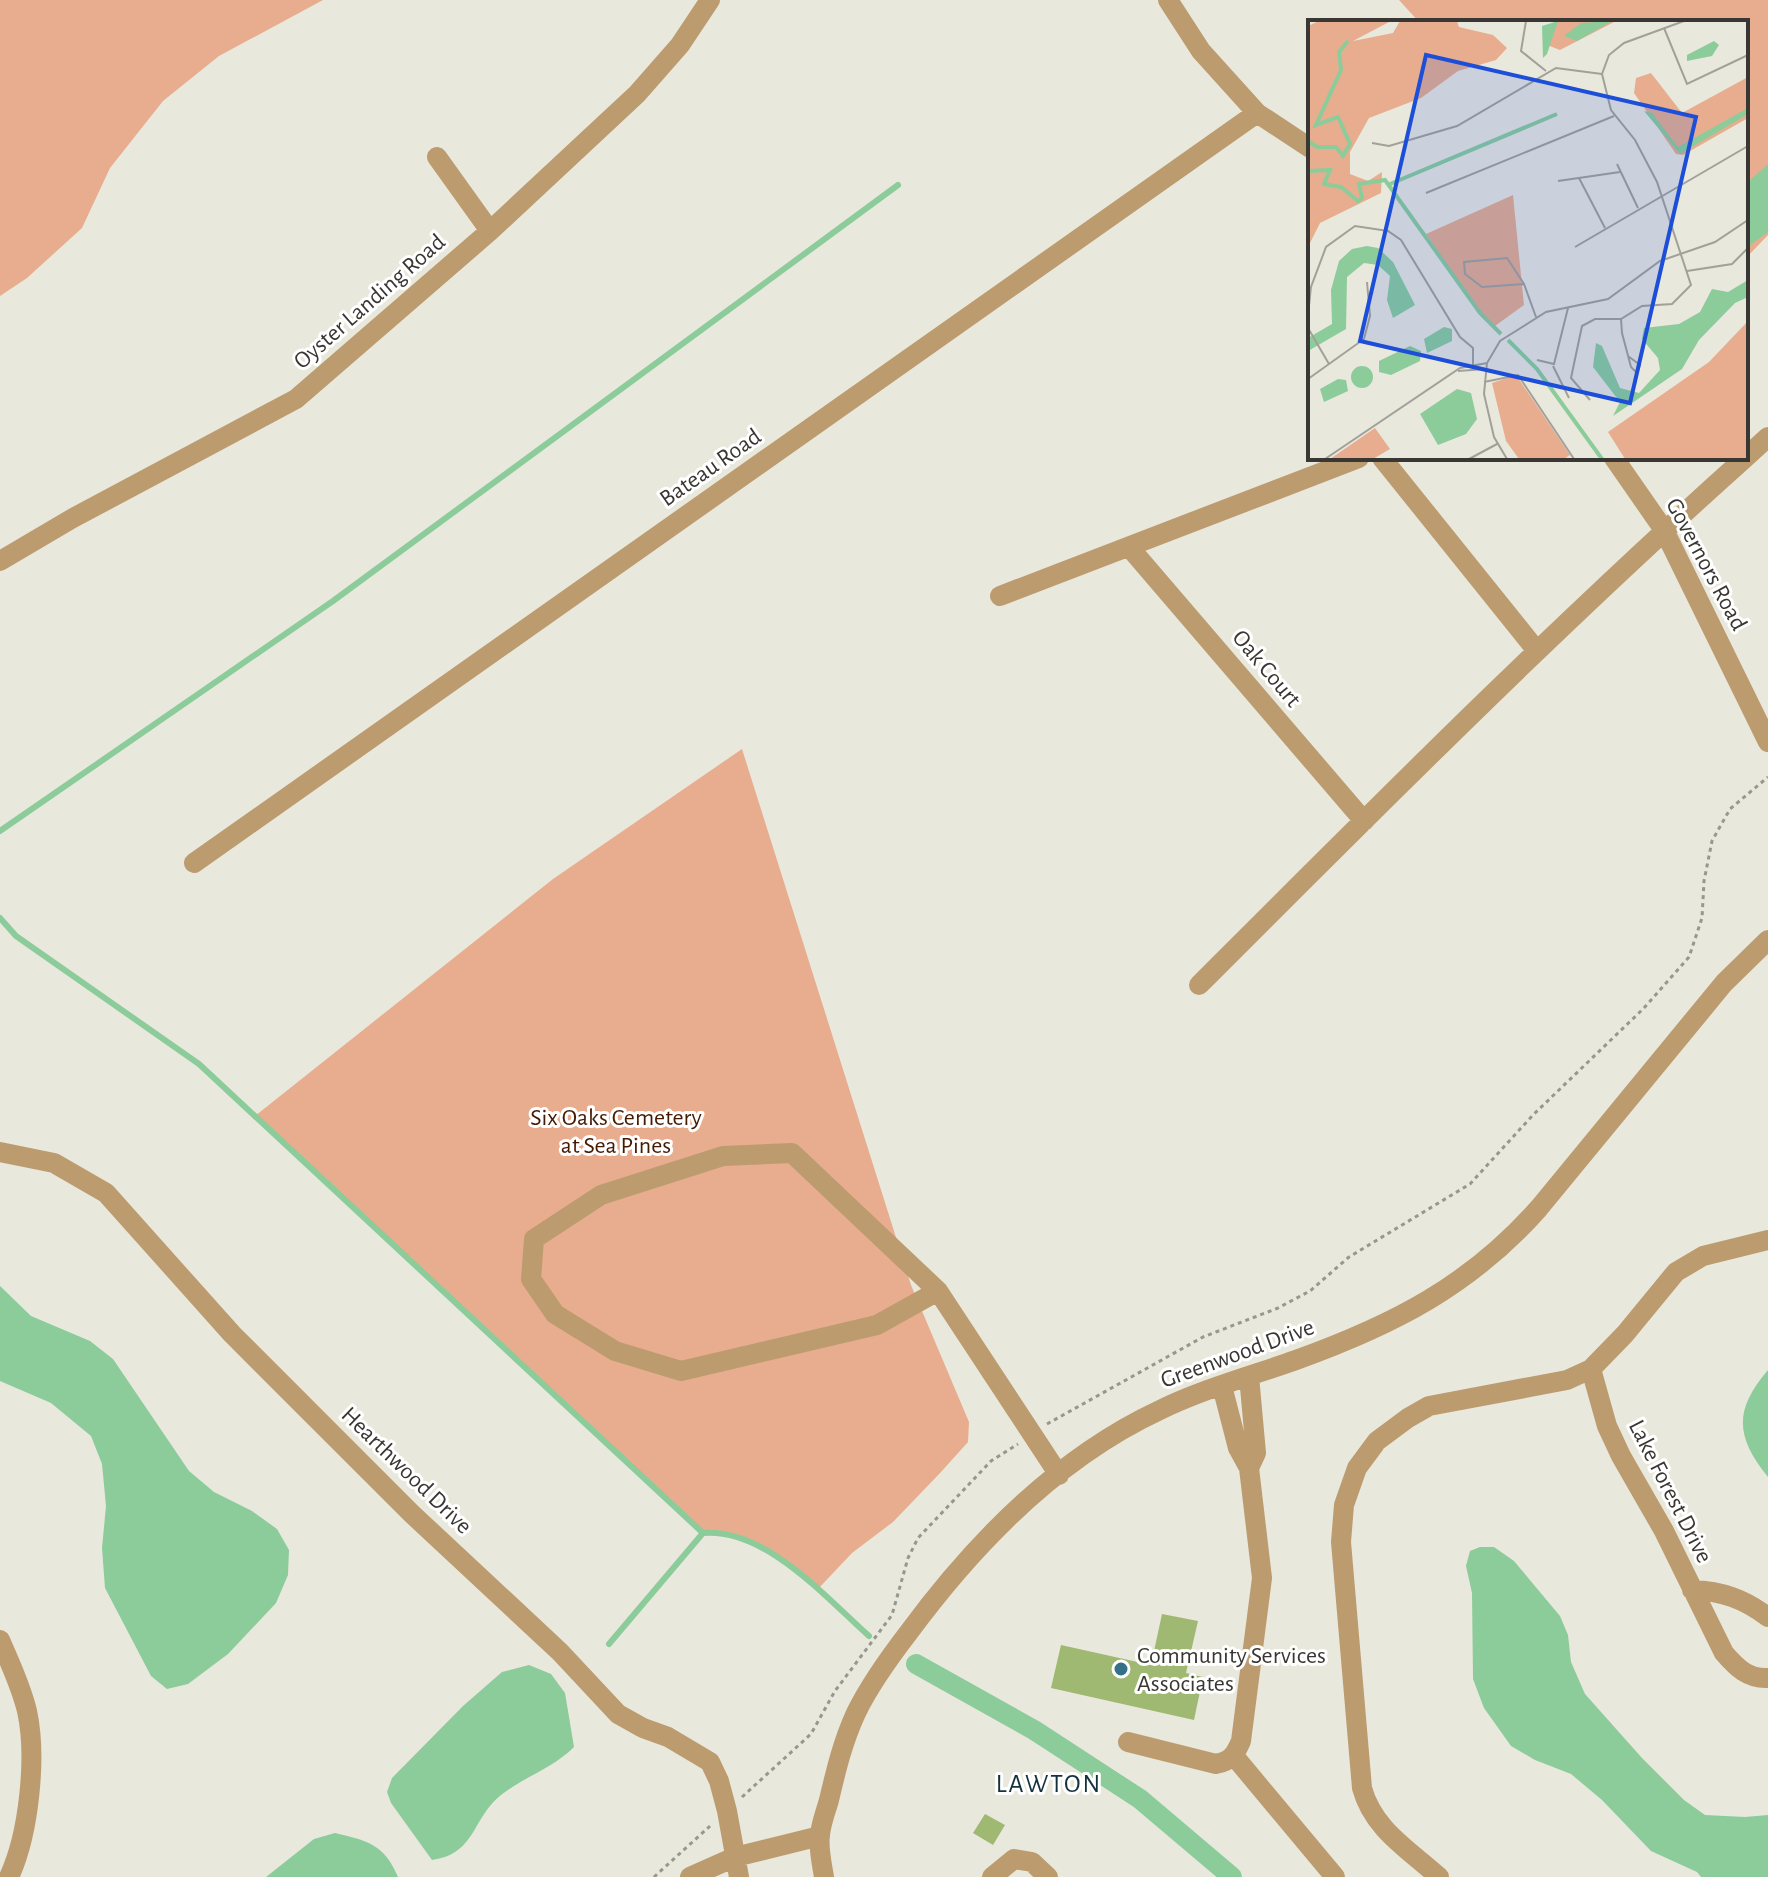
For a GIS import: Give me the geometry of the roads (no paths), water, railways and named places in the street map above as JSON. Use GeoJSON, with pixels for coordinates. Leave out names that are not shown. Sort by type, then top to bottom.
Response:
{"type":"FeatureCollection","features":[{"type":"Feature","properties":{"kind":"street","name":"Oyster Landing Road"},"geometry":{"type":"LineString","coordinates":[[0,561],[73,518],[296,399],[490,231],[637,94],[680,45],[710,0]]}},
{"type":"Feature","properties":{"kind":"street"},"geometry":{"type":"LineString","coordinates":[[1168,0],[1201,51],[1257,113],[1308,147]]}},
{"type":"Feature","properties":{"kind":"street","name":"Bateau Road"},"geometry":{"type":"LineString","coordinates":[[194,863],[1257,113]]}},
{"type":"Feature","properties":{"kind":"street"},"geometry":{"type":"LineString","coordinates":[[437,157],[490,231]]}},
{"type":"Feature","properties":{"kind":"street"},"geometry":{"type":"LineString","coordinates":[[1748,456],[1768,437]]}},
{"type":"Feature","properties":{"kind":"street"},"geometry":{"type":"LineString","coordinates":[[1000,596],[1354,460]]}},
{"type":"Feature","properties":{"kind":"street"},"geometry":{"type":"LineString","coordinates":[[1384,460],[1537,651]]}},
{"type":"Feature","properties":{"kind":"street","name":"Governors Road"},"geometry":{"type":"LineString","coordinates":[[1615,460],[1664,530],[1768,742]]}},
{"type":"Feature","properties":{"kind":"street"},"geometry":{"type":"LineString","coordinates":[[1199,985],[1537,651],[1664,530],[1744,460]]}},
{"type":"Feature","properties":{"kind":"street","name":"Oak Court"},"geometry":{"type":"LineString","coordinates":[[1130,548],[1364,821]]}},
{"type":"Feature","properties":{"kind":"street","name":"Greenwood Drive"},"geometry":{"type":"LineString","coordinates":[[821,1877],[820,1836],[842,1749],[855,1714],[874,1680],[938,1593],[972,1554],[1059,1475],[1114,1435],[1149,1416],[1390,1321],[1448,1291],[1509,1242],[1724,983],[1768,940]]}},
{"type":"Feature","properties":{"kind":"street","name":"Hearthwood Drive"},"geometry":{"type":"LineString","coordinates":[[0,1152],[54,1163],[106,1193],[232,1334],[412,1514],[560,1652],[618,1714],[668,1737],[710,1762],[727,1811],[737,1867]]}},
{"type":"Feature","properties":{"kind":"street"},"geometry":{"type":"LineString","coordinates":[[938,1291],[877,1325],[681,1371],[615,1351],[555,1314],[531,1279],[534,1239],[601,1195],[723,1156],[792,1153],[938,1291],[1059,1475]]}},
{"type":"Feature","properties":{"kind":"street"},"geometry":{"type":"LineString","coordinates":[[1439,1877],[1378,1824],[1367,1807],[1362,1788],[1341,1542],[1344,1505],[1357,1468],[1377,1441],[1429,1406],[1567,1380],[1591,1369],[1676,1272],[1703,1256],[1768,1240]]}},
{"type":"Feature","properties":{"kind":"street","name":"Lake Forest Drive"},"geometry":{"type":"LineString","coordinates":[[1591,1369],[1607,1426],[1621,1456],[1664,1531],[1724,1653],[1746,1674],[1755,1679],[1768,1678]]}},
{"type":"Feature","properties":{"kind":"street"},"geometry":{"type":"LineString","coordinates":[[1249,1376],[1256,1453],[1249,1468]]}},
{"type":"Feature","properties":{"kind":"street"},"geometry":{"type":"LineString","coordinates":[[1128,1742],[1216,1764],[1227,1762],[1234,1756],[1241,1741],[1262,1578],[1249,1468],[1238,1448],[1222,1386]]}},
{"type":"Feature","properties":{"kind":"street","name":"Lake Forest Drive"},"geometry":{"type":"LineString","coordinates":[[1692,1590],[1718,1591],[1749,1603],[1768,1617]]}},
{"type":"Feature","properties":{"kind":"street"},"geometry":{"type":"LineString","coordinates":[[0,1640],[27,1712],[31,1783],[17,1860],[9,1877]]}},
{"type":"Feature","properties":{"kind":"street"},"geometry":{"type":"LineString","coordinates":[[1234,1756],[1335,1877]]}},
{"type":"Feature","properties":{"kind":"street"},"geometry":{"type":"LineString","coordinates":[[690,1877],[737,1867],[820,1836]]}},
{"type":"Feature","properties":{"kind":"street"},"geometry":{"type":"LineString","coordinates":[[992,1877],[1014,1859],[1032,1862],[1048,1877]]}},
{"type":"Feature","properties":{"kind":"waterway"},"geometry":{"type":"LineString","coordinates":[[0,831],[333,601],[898,185]]}},
{"type":"Feature","properties":{"kind":"waterway"},"geometry":{"type":"LineString","coordinates":[[0,918],[16,936],[199,1064],[703,1533],[726,1534],[772,1553],[814,1585],[869,1636]]}},
{"type":"Feature","properties":{"kind":"waterway"},"geometry":{"type":"LineString","coordinates":[[609,1644],[703,1533]]}},
{"type":"Feature","properties":{"kind":"waterway"},"geometry":{"type":"LineString","coordinates":[[916,1664],[1034,1730],[1140,1799],[1232,1877]]}},
{"type":"Feature","properties":{"kind":"place","name":"Community Services Associates"},"geometry":{"type":"Point","coordinates":[1121,1669]}},
{"type":"Feature","properties":{"kind":"district","name":"LAWTON"},"geometry":{"type":"Point","coordinates":[1049,1783]}},
{"type":"Feature","properties":{"kind":"park label","name":"Six Oaks Cemetery at Sea Pines"},"geometry":{"type":"Point","coordinates":[616,1131]}}]}
